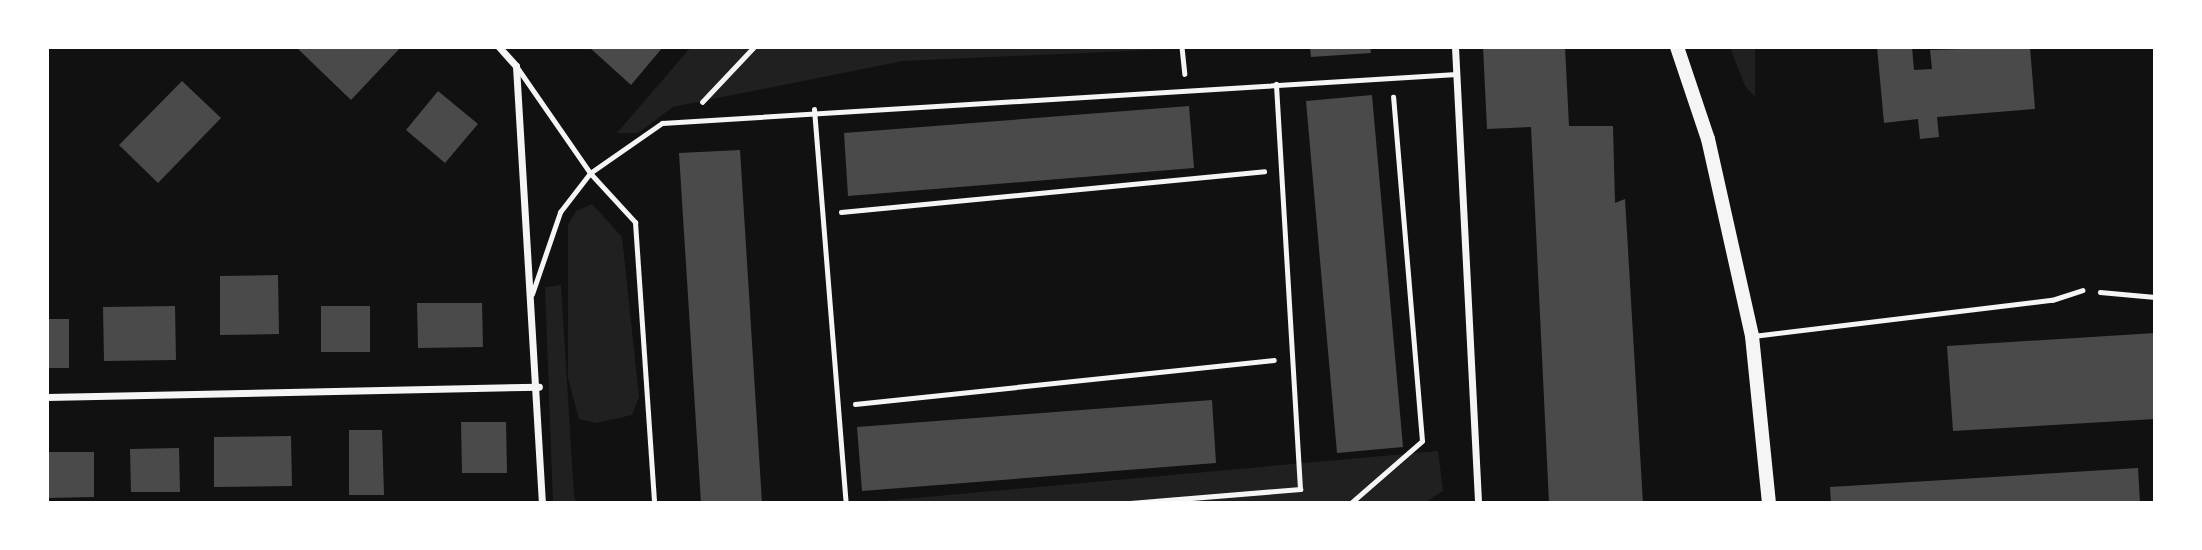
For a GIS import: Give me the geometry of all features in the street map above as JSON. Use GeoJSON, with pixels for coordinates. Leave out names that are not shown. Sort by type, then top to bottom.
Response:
{"type":"FeatureCollection","features":[{"type":"Feature","properties":{"kind":"main road"},"geometry":{"type":"LineString","coordinates":[[1677,47],[1708,139],[1752,336],[1769,503]]}},
{"type":"Feature","properties":{"kind":"street"},"geometry":{"type":"LineString","coordinates":[[499,47],[516,66],[539,387],[542,503]]}},
{"type":"Feature","properties":{"kind":"street"},"geometry":{"type":"LineString","coordinates":[[1455,47],[1478,503]]}},
{"type":"Feature","properties":{"kind":"street"},"geometry":{"type":"LineString","coordinates":[[47,397],[539,387]]}},
{"type":"Feature","properties":{"kind":"lane"},"geometry":{"type":"LineString","coordinates":[[516,66],[590,173],[635,222],[654,503]]}},
{"type":"Feature","properties":{"kind":"lane"},"geometry":{"type":"LineString","coordinates":[[532,294],[560,212],[590,173],[662,122],[689,116],[1456,74]]}},
{"type":"Feature","properties":{"kind":"lane"},"geometry":{"type":"LineString","coordinates":[[1130,503],[1300,489],[1276,84]]}},
{"type":"Feature","properties":{"kind":"lane"},"geometry":{"type":"LineString","coordinates":[[814,109],[846,503]]}},
{"type":"Feature","properties":{"kind":"lane"},"geometry":{"type":"LineString","coordinates":[[1752,336],[2052,300],[2082,290]]}},
{"type":"Feature","properties":{"kind":"path"},"geometry":{"type":"LineString","coordinates":[[689,116],[754,47]]}},
{"type":"Feature","properties":{"kind":"path"},"geometry":{"type":"LineString","coordinates":[[1182,47],[1186,89]]}},
{"type":"Feature","properties":{"kind":"path"},"geometry":{"type":"LineString","coordinates":[[1351,503],[1422,441],[1391,77]]}},
{"type":"Feature","properties":{"kind":"path"},"geometry":{"type":"LineString","coordinates":[[823,214],[1281,170]]}},
{"type":"Feature","properties":{"kind":"path"},"geometry":{"type":"LineString","coordinates":[[2082,290],[2155,297]]}},
{"type":"Feature","properties":{"kind":"path"},"geometry":{"type":"LineString","coordinates":[[838,405],[1293,358]]}},
{"type":"Feature","properties":{"kind":"shaded area"},"geometry":{"type":"Polygon","coordinates":[[[691,47],[1172,49],[903,61],[673,107],[638,133],[617,133],[691,47]]]}},
{"type":"Feature","properties":{"kind":"shaded area"},"geometry":{"type":"Polygon","coordinates":[[[1730,47],[1755,47],[1755,97],[1745,86],[1730,47]]]}},
{"type":"Feature","properties":{"kind":"shaded area"},"geometry":{"type":"Polygon","coordinates":[[[592,204],[622,237],[639,397],[632,415],[597,423],[579,419],[568,378],[568,225],[576,211],[592,204]]]}},
{"type":"Feature","properties":{"kind":"shaded area"},"geometry":{"type":"Polygon","coordinates":[[[561,285],[576,503],[553,503],[545,287],[561,285]]]}},
{"type":"Feature","properties":{"kind":"shaded area"},"geometry":{"type":"Polygon","coordinates":[[[1438,451],[1443,491],[1424,503],[859,503],[1438,451]]]}},
{"type":"Feature","properties":{"kind":"building"},"geometry":{"type":"Polygon","coordinates":[[[296,47],[401,47],[351,100],[296,47]]]}},
{"type":"Feature","properties":{"kind":"building"},"geometry":{"type":"Polygon","coordinates":[[[589,47],[663,47],[631,85],[589,47]]]}},
{"type":"Feature","properties":{"kind":"building"},"geometry":{"type":"Polygon","coordinates":[[[1310,47],[1370,47],[1371,53],[1311,57],[1310,47]]]}},
{"type":"Feature","properties":{"kind":"building"},"geometry":{"type":"Polygon","coordinates":[[[1483,47],[1565,47],[1569,126],[1613,126],[1615,203],[1625,199],[1643,503],[1549,503],[1531,127],[1487,129],[1483,47]]]}},
{"type":"Feature","properties":{"kind":"building"},"geometry":{"type":"Polygon","coordinates":[[[1877,47],[1912,47],[1914,70],[1932,69],[1930,50],[2030,47],[2035,109],[1937,117],[1939,137],[1920,139],[1918,119],[1884,123],[1877,47]]]}},
{"type":"Feature","properties":{"kind":"building"},"geometry":{"type":"Polygon","coordinates":[[[182,81],[221,118],[158,183],[119,145],[182,81]]]}},
{"type":"Feature","properties":{"kind":"building"},"geometry":{"type":"Polygon","coordinates":[[[438,91],[478,124],[445,163],[406,130],[438,91]]]}},
{"type":"Feature","properties":{"kind":"building"},"geometry":{"type":"Polygon","coordinates":[[[1372,95],[1403,447],[1337,453],[1306,101],[1372,95]]]}},
{"type":"Feature","properties":{"kind":"building"},"geometry":{"type":"Polygon","coordinates":[[[1189,106],[1194,168],[848,196],[844,133],[1189,106]]]}},
{"type":"Feature","properties":{"kind":"building"},"geometry":{"type":"Polygon","coordinates":[[[740,150],[762,503],[701,503],[679,153],[740,150]]]}},
{"type":"Feature","properties":{"kind":"building"},"geometry":{"type":"Polygon","coordinates":[[[278,275],[279,334],[220,335],[220,276],[278,275]]]}},
{"type":"Feature","properties":{"kind":"building"},"geometry":{"type":"Polygon","coordinates":[[[417,303],[482,303],[483,347],[418,348],[417,303]]]}},
{"type":"Feature","properties":{"kind":"building"},"geometry":{"type":"Polygon","coordinates":[[[175,306],[176,360],[104,361],[103,307],[175,306]]]}},
{"type":"Feature","properties":{"kind":"building"},"geometry":{"type":"Polygon","coordinates":[[[321,306],[370,306],[370,352],[321,352],[321,306]]]}},
{"type":"Feature","properties":{"kind":"building"},"geometry":{"type":"Polygon","coordinates":[[[47,319],[69,319],[69,368],[47,368],[47,319]]]}},
{"type":"Feature","properties":{"kind":"building"},"geometry":{"type":"Polygon","coordinates":[[[2155,333],[2155,419],[1953,431],[1947,346],[2155,333]]]}},
{"type":"Feature","properties":{"kind":"building"},"geometry":{"type":"Polygon","coordinates":[[[1212,400],[1216,463],[862,491],[857,427],[1212,400]]]}},
{"type":"Feature","properties":{"kind":"building"},"geometry":{"type":"Polygon","coordinates":[[[461,422],[506,422],[507,473],[462,473],[461,422]]]}},
{"type":"Feature","properties":{"kind":"building"},"geometry":{"type":"Polygon","coordinates":[[[349,430],[382,430],[384,495],[349,495],[349,430]]]}},
{"type":"Feature","properties":{"kind":"building"},"geometry":{"type":"Polygon","coordinates":[[[291,436],[292,486],[214,487],[214,437],[291,436]]]}},
{"type":"Feature","properties":{"kind":"building"},"geometry":{"type":"Polygon","coordinates":[[[179,448],[180,492],[131,492],[130,449],[179,448]]]}},
{"type":"Feature","properties":{"kind":"building"},"geometry":{"type":"Polygon","coordinates":[[[47,452],[94,452],[94,497],[47,498],[47,452]]]}},
{"type":"Feature","properties":{"kind":"building"},"geometry":{"type":"Polygon","coordinates":[[[2138,468],[2140,503],[1831,503],[1830,487],[2138,468]]]}}]}
